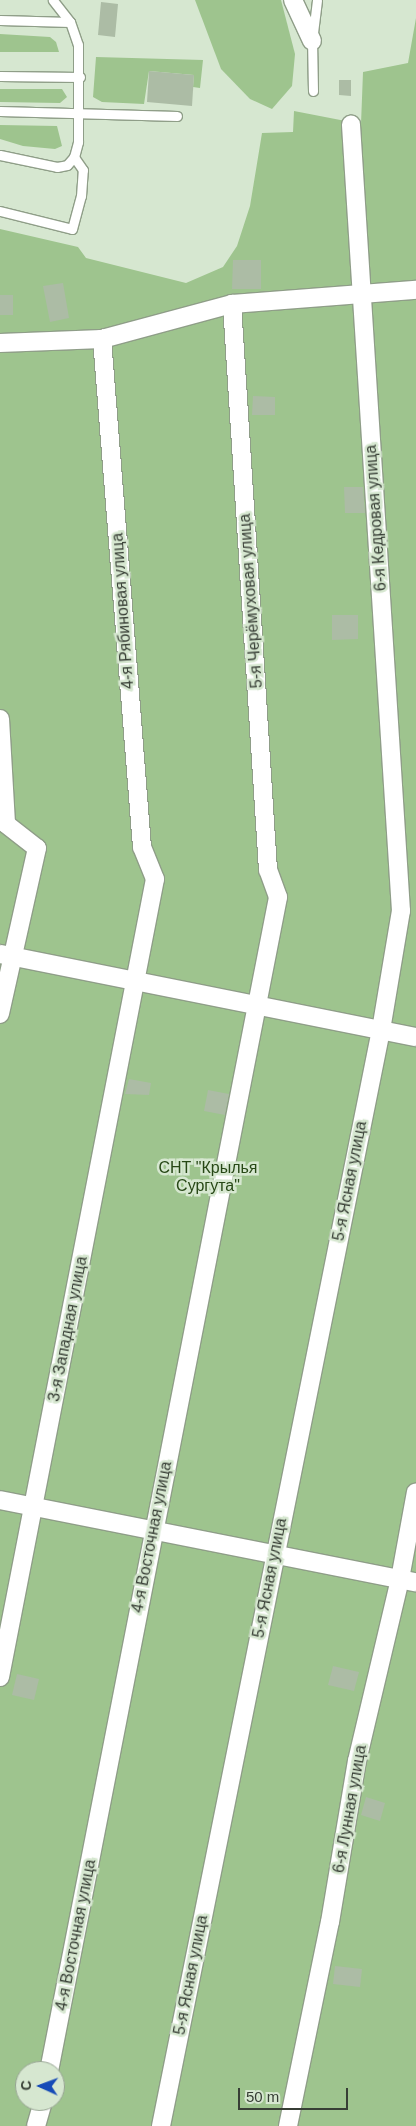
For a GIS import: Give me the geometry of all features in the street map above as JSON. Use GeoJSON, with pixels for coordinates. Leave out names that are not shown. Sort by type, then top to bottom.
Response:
{"type":"FeatureCollection","features":[{"type":"Feature","properties":{"kind":"street"},"geometry":{"type":"LineString","coordinates":[[293,0],[312,41]]}},
{"type":"Feature","properties":{"kind":"street","name":"6-я Кедровая улица"},"geometry":{"type":"LineString","coordinates":[[351,125],[408,912],[381,1030]]}},
{"type":"Feature","properties":{"kind":"street"},"geometry":{"type":"LineString","coordinates":[[0,343],[102,339],[232,304],[362,292],[416,290]]}},
{"type":"Feature","properties":{"kind":"street","name":"5-я Черёмуховая улица"},"geometry":{"type":"LineString","coordinates":[[232,304],[268,870],[278,897]]}},
{"type":"Feature","properties":{"kind":"street","name":"4-я Рябиновая улица"},"geometry":{"type":"LineString","coordinates":[[102,339],[142,847],[155,879]]}},
{"type":"Feature","properties":{"kind":"street"},"geometry":{"type":"LineString","coordinates":[[0,720],[6,824],[37,848],[6,955],[0,1014]]}},
{"type":"Feature","properties":{"kind":"street","name":"3-я Западная улица"},"geometry":{"type":"LineString","coordinates":[[0,1677],[137,982],[155,879]]}},
{"type":"Feature","properties":{"kind":"street","name":"4-я Восточная улица"},"geometry":{"type":"LineString","coordinates":[[51,2061],[278,897]]}},
{"type":"Feature","properties":{"kind":"street"},"geometry":{"type":"LineString","coordinates":[[6,955],[416,1037]]}},
{"type":"Feature","properties":{"kind":"street","name":"5-я Ясная улица"},"geometry":{"type":"LineString","coordinates":[[161,2126],[381,1030]]}},
{"type":"Feature","properties":{"kind":"street","name":"6-я Лунная улица"},"geometry":{"type":"LineString","coordinates":[[288,2126],[330,1922],[357,1761],[408,1580],[416,1492]]}},
{"type":"Feature","properties":{"kind":"street"},"geometry":{"type":"LineString","coordinates":[[0,1500],[408,1580]]}},
{"type":"Feature","properties":{"kind":"street"},"geometry":{"type":"LineString","coordinates":[[36,2126],[40,2111]]}},
{"type":"Feature","properties":{"kind":"lane"},"geometry":{"type":"LineString","coordinates":[[0,155],[57,167],[68,165],[74,157],[80,77],[78,45],[70,22],[53,0]]}},
{"type":"Feature","properties":{"kind":"lane"},"geometry":{"type":"LineString","coordinates":[[313,91],[312,41],[317,0]]}},
{"type":"Feature","properties":{"kind":"lane"},"geometry":{"type":"LineString","coordinates":[[0,20],[70,22]]}},
{"type":"Feature","properties":{"kind":"lane"},"geometry":{"type":"LineString","coordinates":[[0,76],[80,77]]}},
{"type":"Feature","properties":{"kind":"lane"},"geometry":{"type":"LineString","coordinates":[[0,111],[177,116]]}},
{"type":"Feature","properties":{"kind":"lane"},"geometry":{"type":"LineString","coordinates":[[0,211],[72,229],[81,196],[83,170],[74,157]]}},
{"type":"Feature","properties":{"kind":"green space"},"geometry":{"type":"Polygon","coordinates":[[[195,0],[281,0],[295,54],[292,86],[272,109],[250,99],[221,69],[195,0]]]}},
{"type":"Feature","properties":{"kind":"green space","name":"CНТ \"Крылья Сургута\""},"geometry":{"type":"Polygon","coordinates":[[[416,18],[416,2126],[0,2126],[0,229],[78,247],[86,258],[186,283],[223,267],[237,246],[250,206],[262,133],[293,132],[294,111],[361,124],[363,72],[408,63],[416,18]]]}},
{"type":"Feature","properties":{"kind":"green space"},"geometry":{"type":"Polygon","coordinates":[[[0,34],[50,37],[56,42],[59,52],[0,52],[0,34]]]}},
{"type":"Feature","properties":{"kind":"green space"},"geometry":{"type":"Polygon","coordinates":[[[96,57],[203,60],[200,88],[193,87],[194,75],[149,71],[144,104],[102,102],[93,97],[96,57]]]}},
{"type":"Feature","properties":{"kind":"green space"},"geometry":{"type":"Polygon","coordinates":[[[0,89],[62,89],[67,97],[60,103],[0,102],[0,89]]]}},
{"type":"Feature","properties":{"kind":"green space"},"geometry":{"type":"Polygon","coordinates":[[[0,125],[57,126],[62,146],[55,149],[23,146],[0,139],[0,125]]]}},
{"type":"Feature","properties":{"kind":"building"},"geometry":{"type":"Polygon","coordinates":[[[101,2],[118,4],[115,37],[98,35],[101,2]]]}},
{"type":"Feature","properties":{"kind":"building"},"geometry":{"type":"Polygon","coordinates":[[[149,71],[194,75],[192,106],[147,102],[149,71]]]}},
{"type":"Feature","properties":{"kind":"building"},"geometry":{"type":"Polygon","coordinates":[[[339,80],[351,80],[351,96],[339,95],[339,80]]]}},
{"type":"Feature","properties":{"kind":"building"},"geometry":{"type":"Polygon","coordinates":[[[233,260],[261,260],[261,289],[232,289],[233,260]]]}},
{"type":"Feature","properties":{"kind":"building"},"geometry":{"type":"Polygon","coordinates":[[[63,283],[69,318],[50,322],[43,286],[63,283]]]}},
{"type":"Feature","properties":{"kind":"building"},"geometry":{"type":"Polygon","coordinates":[[[0,295],[13,295],[13,315],[0,315],[0,295]]]}},
{"type":"Feature","properties":{"kind":"building"},"geometry":{"type":"Polygon","coordinates":[[[253,396],[275,397],[275,415],[252,415],[253,396]]]}},
{"type":"Feature","properties":{"kind":"building"},"geometry":{"type":"Polygon","coordinates":[[[344,487],[363,487],[365,513],[345,513],[344,487]]]}},
{"type":"Feature","properties":{"kind":"building"},"geometry":{"type":"Polygon","coordinates":[[[332,615],[358,615],[358,639],[332,640],[332,615]]]}},
{"type":"Feature","properties":{"kind":"building"},"geometry":{"type":"Polygon","coordinates":[[[129,1079],[151,1083],[149,1095],[125,1094],[129,1079]]]}},
{"type":"Feature","properties":{"kind":"building"},"geometry":{"type":"Polygon","coordinates":[[[208,1090],[229,1094],[225,1115],[204,1111],[208,1090]]]}},
{"type":"Feature","properties":{"kind":"building"},"geometry":{"type":"Polygon","coordinates":[[[333,1666],[359,1672],[354,1691],[328,1685],[333,1666]]]}},
{"type":"Feature","properties":{"kind":"building"},"geometry":{"type":"Polygon","coordinates":[[[17,1674],[39,1679],[34,1700],[12,1695],[17,1674]]]}},
{"type":"Feature","properties":{"kind":"building"},"geometry":{"type":"Polygon","coordinates":[[[366,1797],[385,1803],[380,1821],[361,1815],[366,1797]]]}},
{"type":"Feature","properties":{"kind":"building"},"geometry":{"type":"Polygon","coordinates":[[[335,1966],[362,1969],[360,1987],[333,1984],[335,1966]]]}}]}
